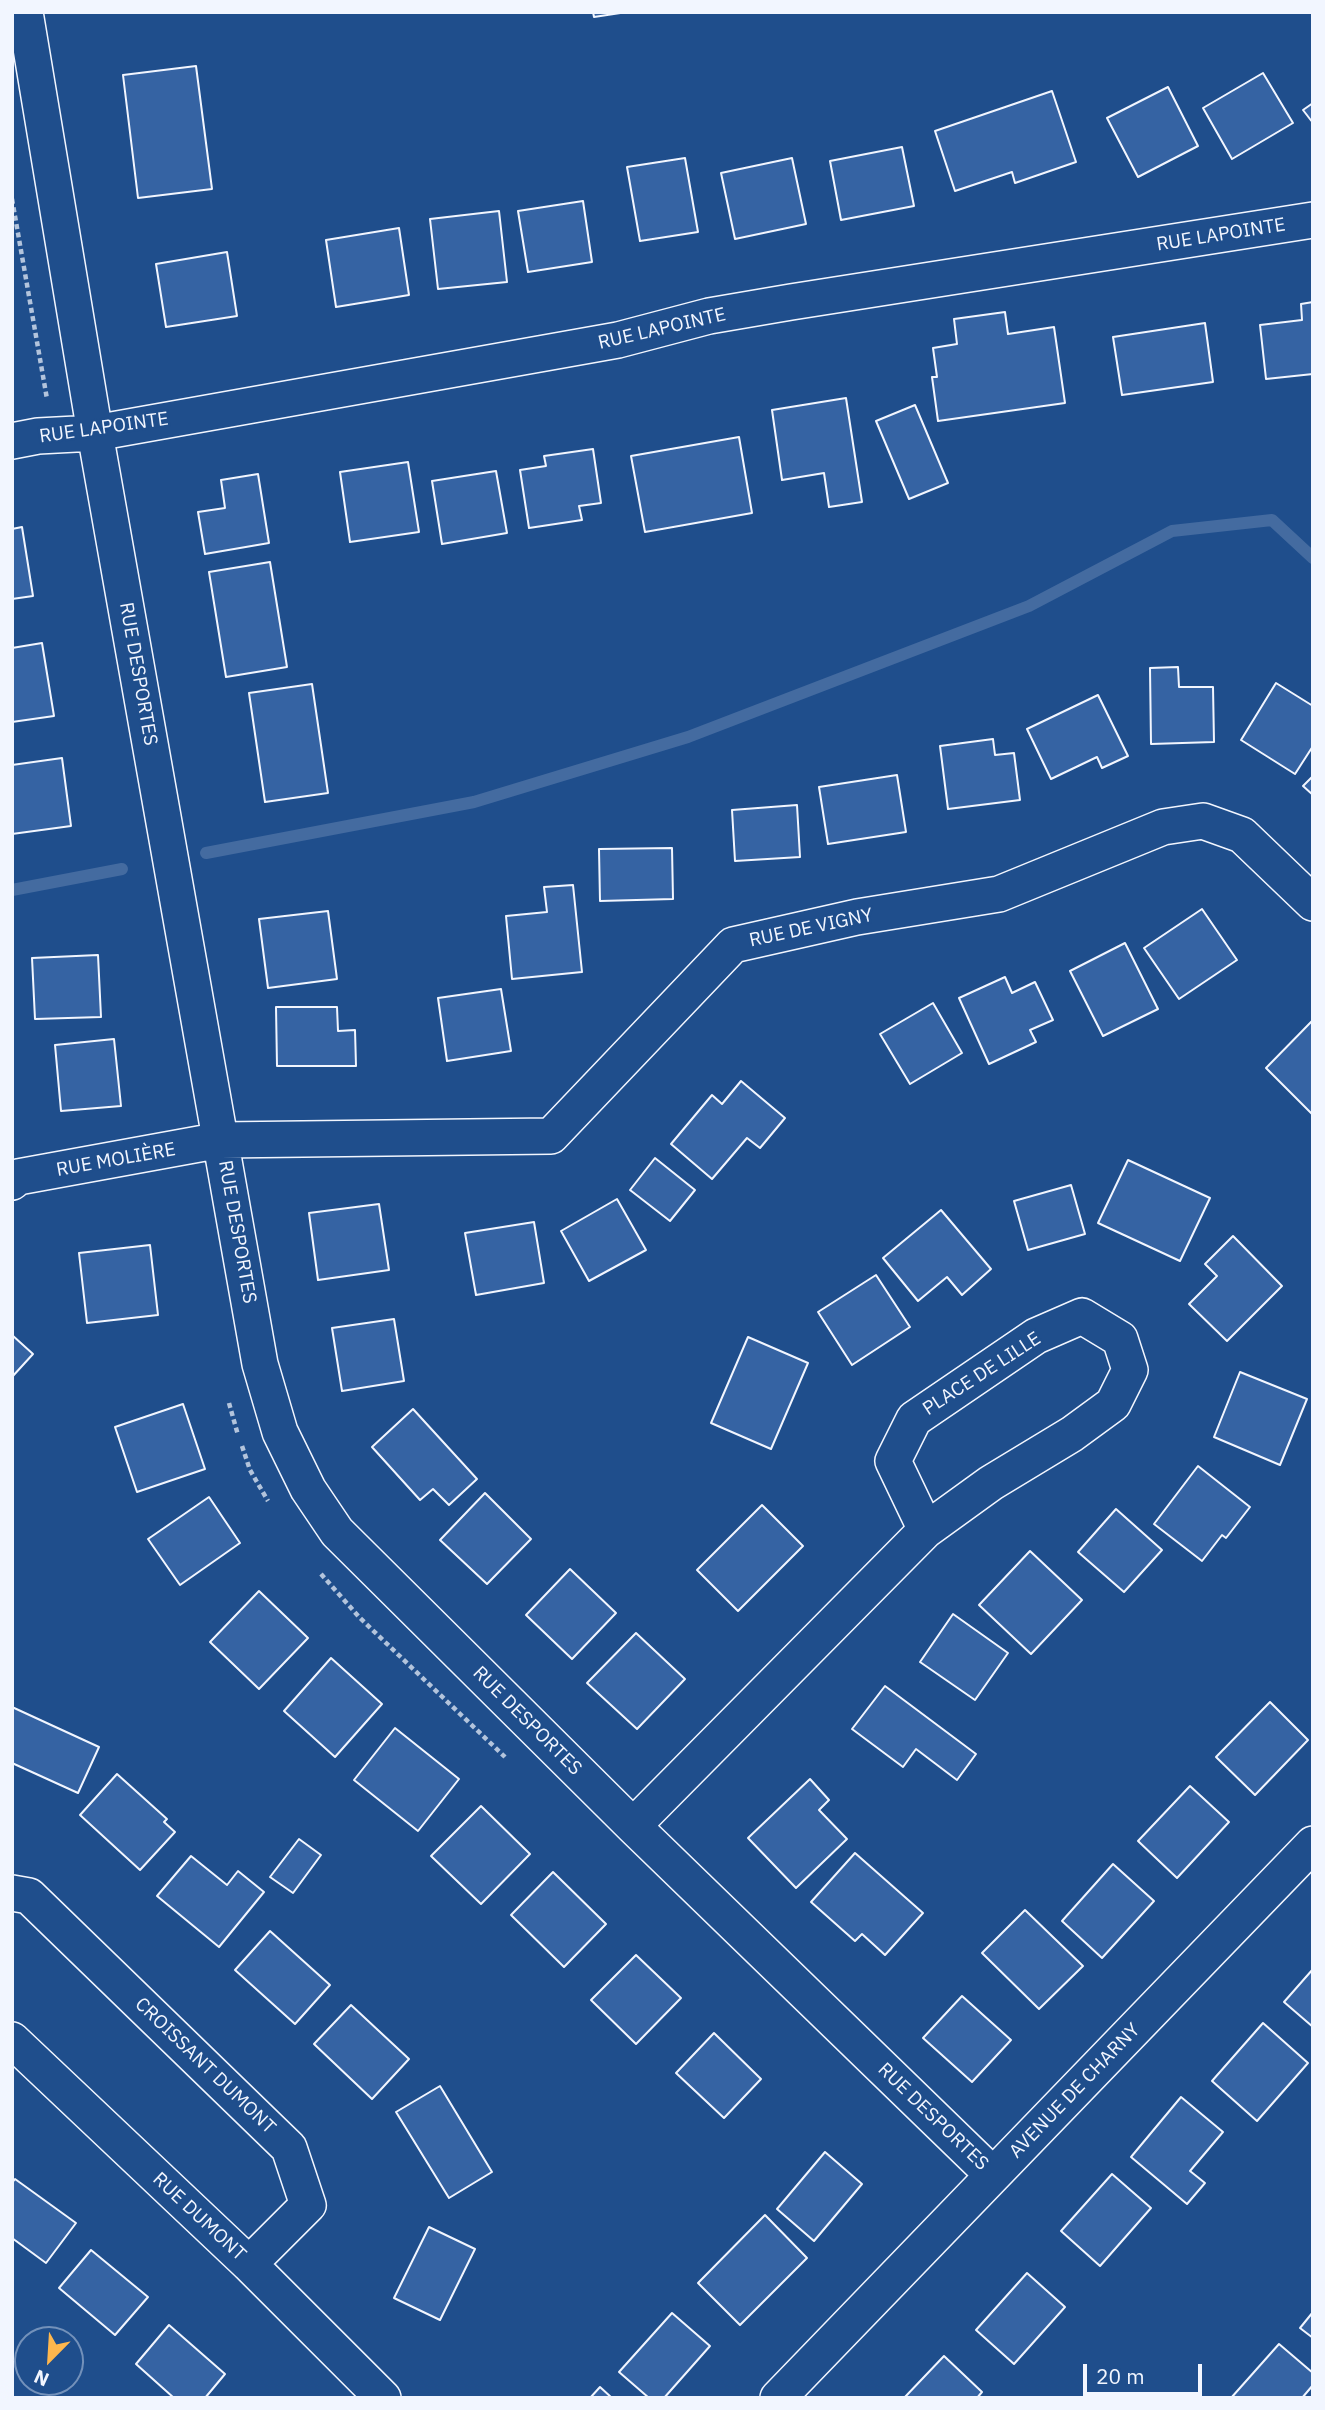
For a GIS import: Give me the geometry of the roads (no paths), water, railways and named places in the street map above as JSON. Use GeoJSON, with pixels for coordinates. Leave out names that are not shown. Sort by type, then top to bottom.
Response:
{"type":"FeatureCollection","features":[{"type":"Feature","properties":{"kind":"street","name":"RUE DESPORTES"},"geometry":{"type":"LineString","coordinates":[[25,12],[95,432],[260,1364],[281,1432],[308,1489],[337,1532],[633,1826],[993,2175]]}},
{"type":"Feature","properties":{"kind":"street","name":"RUE LAPOINTE"},"geometry":{"type":"LineString","coordinates":[[12,440],[95,432],[618,340],[722,314],[1313,220]]}},
{"type":"Feature","properties":{"kind":"street","name":"RUE DE VIGNY"},"geometry":{"type":"LineString","coordinates":[[221,1140],[551,1136],[733,945],[857,917],[999,894],[1163,827],[1203,821],[1242,835],[1313,903]]}},
{"type":"Feature","properties":{"kind":"street","name":"RUE MOLIÈRE"},"geometry":{"type":"LineString","coordinates":[[12,1182],[18,1177],[221,1140]]}},
{"type":"Feature","properties":{"kind":"street","name":"PLACE DE LILLE"},"geometry":{"type":"LineString","coordinates":[[633,1826],[926,1530],[992,1483],[1072,1434],[1114,1404],[1130,1370],[1120,1339],[1082,1316],[1037,1336],[914,1419],[893,1461],[926,1530]]}},
{"type":"Feature","properties":{"kind":"street","name":"AVENUE DE CHARNY"},"geometry":{"type":"LineString","coordinates":[[778,2398],[1313,1844]]}},
{"type":"Feature","properties":{"kind":"street","name":"CROISSANT DUMONT"},"geometry":{"type":"LineString","coordinates":[[12,1893],[29,1896],[289,2148],[308,2205],[249,2264]]}},
{"type":"Feature","properties":{"kind":"street","name":"RUE DUMONT"},"geometry":{"type":"LineString","coordinates":[[12,2040],[249,2264],[383,2398]]}},
{"type":"Feature","properties":{"kind":"waterway"},"geometry":{"type":"LineString","coordinates":[[206,853],[474,802],[688,737],[1029,606],[1172,531],[1272,520],[1313,558]]}},
{"type":"Feature","properties":{"kind":"waterway"},"geometry":{"type":"LineString","coordinates":[[12,890],[122,869]]}}]}
